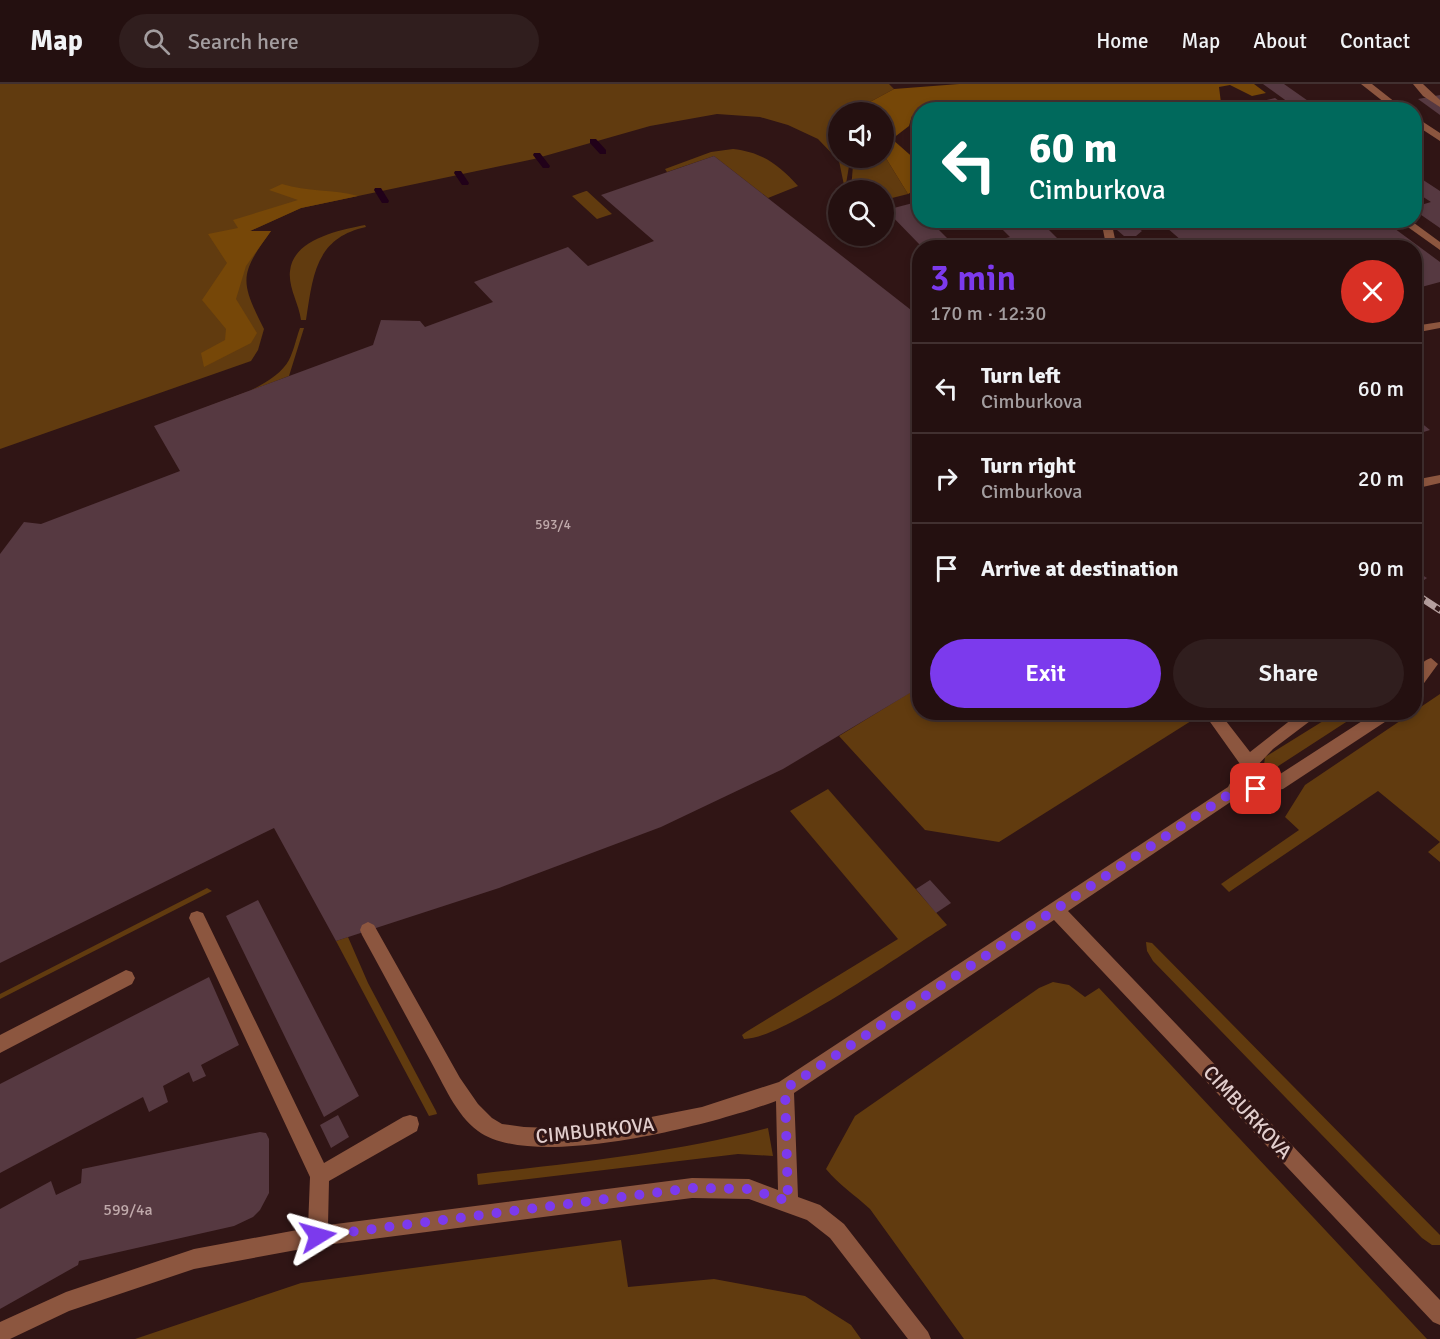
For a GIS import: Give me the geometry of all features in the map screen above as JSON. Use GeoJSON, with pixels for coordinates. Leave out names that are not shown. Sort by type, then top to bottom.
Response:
{"type":"FeatureCollection","features":[{"type":"Feature","properties":{"kind":"street"},"geometry":{"type":"LineString","coordinates":[[1366,84],[1390,102]]}},
{"type":"Feature","properties":{"kind":"street"},"geometry":{"type":"LineString","coordinates":[[1418,84],[1426,94],[1440,104]]}},
{"type":"Feature","properties":{"kind":"street"},"geometry":{"type":"LineString","coordinates":[[1422,125],[1440,138]]}},
{"type":"Feature","properties":{"kind":"street"},"geometry":{"type":"LineString","coordinates":[[1414,228],[1440,247]]}},
{"type":"Feature","properties":{"kind":"street"},"geometry":{"type":"LineString","coordinates":[[1422,328],[1440,325]]}},
{"type":"Feature","properties":{"kind":"street"},"geometry":{"type":"LineString","coordinates":[[1422,483],[1440,479]]}},
{"type":"Feature","properties":{"kind":"street"},"geometry":{"type":"LineString","coordinates":[[1422,678],[1436,663]]}},
{"type":"Feature","properties":{"kind":"street"},"geometry":{"type":"LineString","coordinates":[[1216,720],[1240,749],[1248,764]]}},
{"type":"Feature","properties":{"kind":"street","name":"CIMBURKOVA"},"geometry":{"type":"LineString","coordinates":[[1234,791],[1254,755],[1303,720]]}},
{"type":"Feature","properties":{"kind":"street","name":"CIMBURKOVA"},"geometry":{"type":"LineString","coordinates":[[368,930],[458,1092],[486,1126],[503,1134],[537,1137],[636,1128],[687,1120],[736,1107],[785,1089],[1234,791],[1277,784],[1377,720]]}},
{"type":"Feature","properties":{"kind":"street","name":"CIMBURKOVA"},"geometry":{"type":"LineString","coordinates":[[1055,909],[1440,1315]]}},
{"type":"Feature","properties":{"kind":"street"},"geometry":{"type":"LineString","coordinates":[[197,918],[320,1176],[318,1236]]}},
{"type":"Feature","properties":{"kind":"street"},"geometry":{"type":"LineString","coordinates":[[0,1044],[126,978]]}},
{"type":"Feature","properties":{"kind":"street"},"geometry":{"type":"LineString","coordinates":[[785,1089],[788,1201]]}},
{"type":"Feature","properties":{"kind":"street"},"geometry":{"type":"LineString","coordinates":[[320,1176],[410,1124]]}},
{"type":"Feature","properties":{"kind":"street"},"geometry":{"type":"LineString","coordinates":[[0,1333],[66,1302],[128,1279],[194,1259],[264,1244],[692,1188],[749,1189],[788,1201],[813,1212],[837,1231],[921,1339]]}},
{"type":"Feature","properties":{"kind":"shaded area"},"geometry":{"type":"Polygon","coordinates":[[[0,84],[889,84],[894,89],[870,102],[828,102],[828,149],[818,139],[788,125],[760,117],[717,114],[650,126],[534,159],[301,208],[250,231],[271,231],[253,258],[246,278],[250,300],[264,329],[258,350],[251,361],[0,449],[0,84]]]}},
{"type":"Feature","properties":{"kind":"shaded area"},"geometry":{"type":"Polygon","coordinates":[[[959,84],[1254,84],[1266,93],[1252,96],[1230,85],[1219,87],[1221,102],[1190,100],[1185,102],[912,102],[909,126],[894,137],[894,102],[870,102],[894,89],[959,84]]]}},
{"type":"Feature","properties":{"kind":"shaded area"},"geometry":{"type":"Polygon","coordinates":[[[894,141],[912,157],[912,192],[908,194],[892,168],[894,168],[894,141]]]}},
{"type":"Feature","properties":{"kind":"shaded area"},"geometry":{"type":"Polygon","coordinates":[[[733,149],[761,156],[784,172],[798,186],[768,198],[714,156],[667,172],[665,169],[711,152],[733,149]]]}},
{"type":"Feature","properties":{"kind":"shaded area"},"geometry":{"type":"Polygon","coordinates":[[[840,168],[849,168],[847,180],[843,180],[840,168]]]}},
{"type":"Feature","properties":{"kind":"shaded area"},"geometry":{"type":"Polygon","coordinates":[[[853,168],[892,168],[908,194],[894,198],[894,180],[852,180],[853,168]]]}},
{"type":"Feature","properties":{"kind":"shaded area"},"geometry":{"type":"Polygon","coordinates":[[[282,184],[358,196],[301,208],[250,231],[271,231],[246,266],[236,299],[257,333],[251,343],[204,367],[201,353],[225,340],[226,329],[202,300],[227,263],[208,234],[238,228],[233,220],[298,200],[269,190],[282,184]]]}},
{"type":"Feature","properties":{"kind":"shaded area"},"geometry":{"type":"Polygon","coordinates":[[[587,191],[612,214],[597,219],[572,196],[587,191]]]}},
{"type":"Feature","properties":{"kind":"shaded area"},"geometry":{"type":"Polygon","coordinates":[[[365,225],[366,227],[349,232],[336,240],[326,250],[311,288],[306,320],[301,320],[290,277],[293,260],[299,251],[331,233],[365,225]]]}},
{"type":"Feature","properties":{"kind":"shaded area"},"geometry":{"type":"Polygon","coordinates":[[[300,328],[304,328],[289,376],[247,392],[282,370],[291,356],[300,328]]]}},
{"type":"Feature","properties":{"kind":"shaded area"},"geometry":{"type":"Polygon","coordinates":[[[912,691],[912,720],[1193,720],[999,842],[925,830],[839,736],[912,691]]]}},
{"type":"Feature","properties":{"kind":"shaded area"},"geometry":{"type":"Polygon","coordinates":[[[1440,694],[1440,842],[1378,791],[1229,892],[1221,884],[1299,830],[1285,817],[1305,785],[1401,720],[1422,720],[1422,706],[1440,694]]]}},
{"type":"Feature","properties":{"kind":"shaded area"},"geometry":{"type":"Polygon","coordinates":[[[1325,720],[1349,720],[1266,774],[1263,773],[1265,757],[1325,720]]]}},
{"type":"Feature","properties":{"kind":"shaded area"},"geometry":{"type":"Polygon","coordinates":[[[828,789],[947,925],[814,1010],[762,1035],[744,1039],[742,1035],[746,1032],[898,939],[790,811],[828,789]]]}},
{"type":"Feature","properties":{"kind":"shaded area"},"geometry":{"type":"Polygon","coordinates":[[[1440,842],[1440,862],[1428,852],[1440,842]]]}},
{"type":"Feature","properties":{"kind":"shaded area"},"geometry":{"type":"Polygon","coordinates":[[[207,888],[212,891],[0,999],[0,994],[207,888]]]}},
{"type":"Feature","properties":{"kind":"shaded area"},"geometry":{"type":"Polygon","coordinates":[[[348,937],[368,983],[437,1114],[429,1116],[336,941],[348,937]]]}},
{"type":"Feature","properties":{"kind":"shaded area"},"geometry":{"type":"Polygon","coordinates":[[[1146,942],[1152,943],[1440,1235],[1440,1245],[1432,1245],[1422,1238],[1153,961],[1147,951],[1146,942]]]}},
{"type":"Feature","properties":{"kind":"shaded area"},"geometry":{"type":"Polygon","coordinates":[[[1053,982],[1069,985],[1085,997],[1099,988],[1427,1339],[964,1339],[870,1209],[826,1169],[855,1116],[1039,988],[1053,982]]]}},
{"type":"Feature","properties":{"kind":"shaded area"},"geometry":{"type":"Polygon","coordinates":[[[768,1128],[773,1156],[738,1154],[478,1185],[477,1174],[660,1151],[768,1128]]]}},
{"type":"Feature","properties":{"kind":"shaded area"},"geometry":{"type":"Polygon","coordinates":[[[621,1240],[628,1287],[714,1279],[805,1296],[851,1325],[861,1339],[135,1339],[301,1283],[621,1240]]]}},
{"type":"Feature","properties":{"kind":"building"},"geometry":{"type":"Polygon","coordinates":[[[1263,84],[1284,84],[1310,102],[1288,102],[1263,84]]]}},
{"type":"Feature","properties":{"kind":"building"},"geometry":{"type":"Polygon","coordinates":[[[1440,95],[1440,115],[1418,99],[1440,95]]]}},
{"type":"Feature","properties":{"kind":"building"},"geometry":{"type":"Polygon","coordinates":[[[1275,98],[1281,102],[1258,102],[1275,98]]]}},
{"type":"Feature","properties":{"kind":"building"},"geometry":{"type":"Polygon","coordinates":[[[714,156],[912,311],[912,692],[783,769],[661,827],[499,888],[336,941],[274,828],[0,963],[0,554],[24,522],[41,524],[180,471],[154,426],[373,345],[381,320],[420,321],[425,327],[493,302],[474,282],[568,247],[588,266],[654,241],[601,195],[714,156]]]}},
{"type":"Feature","properties":{"kind":"building"},"geometry":{"type":"Polygon","coordinates":[[[1422,179],[1440,191],[1440,228],[1422,216],[1422,205],[1431,202],[1422,196],[1422,179]]]}},
{"type":"Feature","properties":{"kind":"building"},"geometry":{"type":"Polygon","coordinates":[[[912,203],[912,228],[937,228],[947,238],[915,240],[894,218],[894,208],[912,203]]]}},
{"type":"Feature","properties":{"kind":"building"},"geometry":{"type":"Polygon","coordinates":[[[1001,228],[1047,228],[1059,240],[998,240],[1010,237],[1001,228]]]}},
{"type":"Feature","properties":{"kind":"building"},"geometry":{"type":"Polygon","coordinates":[[[1118,228],[1138,228],[1142,231],[1136,236],[1124,236],[1117,230],[1118,228]]]}},
{"type":"Feature","properties":{"kind":"building"},"geometry":{"type":"Polygon","coordinates":[[[1167,228],[1394,228],[1410,240],[1181,240],[1167,228]]]}},
{"type":"Feature","properties":{"kind":"building"},"geometry":{"type":"Polygon","coordinates":[[[1422,249],[1440,262],[1440,282],[1422,287],[1422,249]]]}},
{"type":"Feature","properties":{"kind":"building"},"geometry":{"type":"Polygon","coordinates":[[[1422,424],[1430,430],[1422,432],[1422,424]]]}},
{"type":"Feature","properties":{"kind":"building"},"geometry":{"type":"Polygon","coordinates":[[[930,880],[951,903],[936,913],[916,889],[930,880]]]}},
{"type":"Feature","properties":{"kind":"building"},"geometry":{"type":"Polygon","coordinates":[[[258,900],[359,1096],[324,1117],[226,916],[258,900]]]}},
{"type":"Feature","properties":{"kind":"building"},"geometry":{"type":"Polygon","coordinates":[[[209,977],[239,1045],[201,1065],[206,1076],[193,1082],[189,1072],[163,1086],[168,1102],[149,1112],[143,1097],[0,1173],[0,1084],[209,977]]]}},
{"type":"Feature","properties":{"kind":"building"},"geometry":{"type":"Polygon","coordinates":[[[338,1115],[349,1137],[331,1148],[320,1125],[338,1115]]]}},
{"type":"Feature","properties":{"kind":"building"},"geometry":{"type":"Polygon","coordinates":[[[260,1132],[266,1133],[269,1139],[269,1193],[260,1210],[253,1217],[234,1226],[79,1261],[78,1265],[0,1309],[0,1209],[51,1181],[56,1195],[81,1183],[82,1169],[260,1132]]]}},
{"type":"Feature","properties":{"kind":"waterway"},"geometry":{"type":"LineString","coordinates":[[593,141],[603,152]]}},
{"type":"Feature","properties":{"kind":"waterway"},"geometry":{"type":"LineString","coordinates":[[537,155],[546,166]]}},
{"type":"Feature","properties":{"kind":"waterway"},"geometry":{"type":"LineString","coordinates":[[458,173],[465,183]]}},
{"type":"Feature","properties":{"kind":"waterway"},"geometry":{"type":"LineString","coordinates":[[378,190],[385,201]]}},
{"type":"Feature","properties":{"kind":"railway"},"geometry":{"type":"LineString","coordinates":[[1422,598],[1440,610]]}},
{"type":"Feature","properties":{"kind":"route"},"geometry":{"type":"LineString","coordinates":[[318,1236],[692,1188],[749,1189],[788,1201],[785,1089],[1234,791],[1256,789]]}}]}
